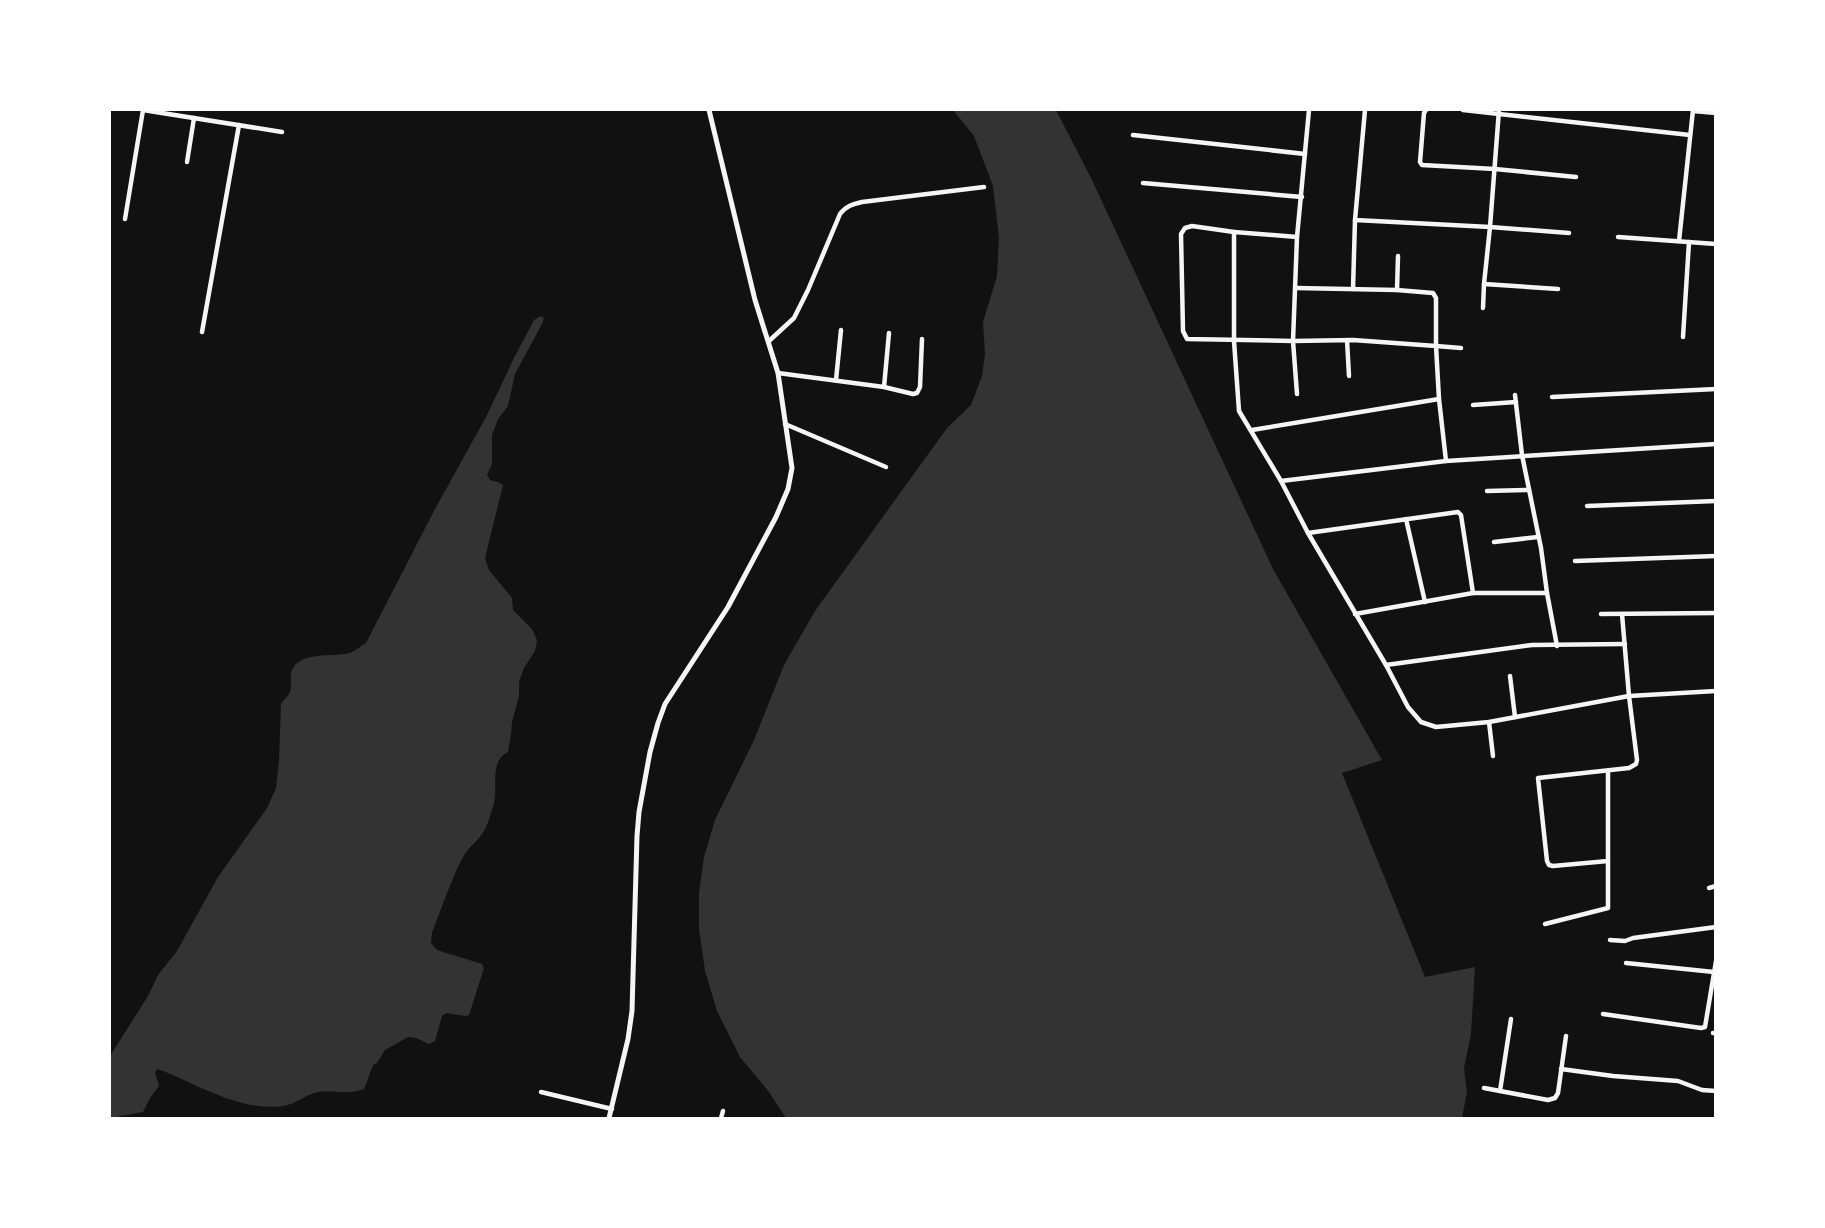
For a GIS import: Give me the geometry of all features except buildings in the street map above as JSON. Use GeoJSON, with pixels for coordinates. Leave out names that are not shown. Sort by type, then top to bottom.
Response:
{"type":"FeatureCollection","features":[{"type":"Feature","properties":{"kind":"street"},"geometry":{"type":"LineString","coordinates":[[125,219],[143,110],[282,132]]}},
{"type":"Feature","properties":{"kind":"street"},"geometry":{"type":"LineString","coordinates":[[609,1119],[628,1039],[632,1011],[636,836],[650,752],[658,723],[665,704],[728,607],[776,517],[788,489],[792,468],[778,373],[755,300],[710,110]]}},
{"type":"Feature","properties":{"kind":"street"},"geometry":{"type":"LineString","coordinates":[[1297,394],[1293,341],[1297,237],[1309,110],[1304,110]]}},
{"type":"Feature","properties":{"kind":"street"},"geometry":{"type":"LineString","coordinates":[[1353,289],[1355,220],[1365,110]]}},
{"type":"Feature","properties":{"kind":"street"},"geometry":{"type":"LineString","coordinates":[[1426,110],[1420,162],[1422,165],[1576,177]]}},
{"type":"Feature","properties":{"kind":"street"},"geometry":{"type":"LineString","coordinates":[[1463,110],[1499,111],[1690,135]]}},
{"type":"Feature","properties":{"kind":"street"},"geometry":{"type":"LineString","coordinates":[[1679,241],[1693,110],[1716,112]]}},
{"type":"Feature","properties":{"kind":"street"},"geometry":{"type":"LineString","coordinates":[[1483,308],[1499,111]]}},
{"type":"Feature","properties":{"kind":"street"},"geometry":{"type":"LineString","coordinates":[[187,162],[194,118]]}},
{"type":"Feature","properties":{"kind":"street"},"geometry":{"type":"LineString","coordinates":[[202,332],[239,125]]}},
{"type":"Feature","properties":{"kind":"street"},"geometry":{"type":"LineString","coordinates":[[1133,135],[1305,154]]}},
{"type":"Feature","properties":{"kind":"street"},"geometry":{"type":"LineString","coordinates":[[1143,183],[1302,197]]}},
{"type":"Feature","properties":{"kind":"street"},"geometry":{"type":"LineString","coordinates":[[769,341],[794,318],[840,214],[844,210],[862,202],[984,187]]}},
{"type":"Feature","properties":{"kind":"street"},"geometry":{"type":"LineString","coordinates":[[1355,220],[1569,233]]}},
{"type":"Feature","properties":{"kind":"street"},"geometry":{"type":"LineString","coordinates":[[1297,237],[1192,226],[1185,228],[1181,234],[1184,334],[1190,341],[1347,340],[1461,348]]}},
{"type":"Feature","properties":{"kind":"street"},"geometry":{"type":"LineString","coordinates":[[1234,232],[1234,341],[1239,411],[1386,664],[1408,707],[1421,722],[1436,727],[1489,722],[1629,696],[1716,692]]}},
{"type":"Feature","properties":{"kind":"street"},"geometry":{"type":"LineString","coordinates":[[1618,237],[1716,244]]}},
{"type":"Feature","properties":{"kind":"street"},"geometry":{"type":"LineString","coordinates":[[1683,337],[1689,242]]}},
{"type":"Feature","properties":{"kind":"street"},"geometry":{"type":"LineString","coordinates":[[1397,290],[1398,256]]}},
{"type":"Feature","properties":{"kind":"street"},"geometry":{"type":"LineString","coordinates":[[1484,284],[1558,289]]}},
{"type":"Feature","properties":{"kind":"street"},"geometry":{"type":"LineString","coordinates":[[1296,288],[1429,291],[1435,296],[1439,399],[1446,461]]}},
{"type":"Feature","properties":{"kind":"street"},"geometry":{"type":"LineString","coordinates":[[836,380],[841,330]]}},
{"type":"Feature","properties":{"kind":"street"},"geometry":{"type":"LineString","coordinates":[[884,387],[889,333]]}},
{"type":"Feature","properties":{"kind":"street"},"geometry":{"type":"LineString","coordinates":[[778,373],[884,387],[914,394],[919,390],[922,339]]}},
{"type":"Feature","properties":{"kind":"street"},"geometry":{"type":"LineString","coordinates":[[1347,340],[1349,376]]}},
{"type":"Feature","properties":{"kind":"street"},"geometry":{"type":"LineString","coordinates":[[1552,397],[1716,389]]}},
{"type":"Feature","properties":{"kind":"street"},"geometry":{"type":"LineString","coordinates":[[1515,395],[1522,455],[1557,646]]}},
{"type":"Feature","properties":{"kind":"street"},"geometry":{"type":"LineString","coordinates":[[1252,430],[1439,399]]}},
{"type":"Feature","properties":{"kind":"street"},"geometry":{"type":"LineString","coordinates":[[1473,405],[1516,402]]}},
{"type":"Feature","properties":{"kind":"street"},"geometry":{"type":"LineString","coordinates":[[785,424],[886,467]]}},
{"type":"Feature","properties":{"kind":"street"},"geometry":{"type":"LineString","coordinates":[[1281,481],[1446,461],[1716,444]]}},
{"type":"Feature","properties":{"kind":"street"},"geometry":{"type":"LineString","coordinates":[[1487,491],[1529,490]]}},
{"type":"Feature","properties":{"kind":"street"},"geometry":{"type":"LineString","coordinates":[[1587,506],[1716,501]]}},
{"type":"Feature","properties":{"kind":"street"},"geometry":{"type":"LineString","coordinates":[[1308,533],[1457,511],[1460,513],[1473,593]]}},
{"type":"Feature","properties":{"kind":"street"},"geometry":{"type":"LineString","coordinates":[[1406,519],[1425,602]]}},
{"type":"Feature","properties":{"kind":"street"},"geometry":{"type":"LineString","coordinates":[[1494,542],[1538,537]]}},
{"type":"Feature","properties":{"kind":"street"},"geometry":{"type":"LineString","coordinates":[[1575,561],[1716,556]]}},
{"type":"Feature","properties":{"kind":"street"},"geometry":{"type":"LineString","coordinates":[[1355,614],[1473,593],[1547,593]]}},
{"type":"Feature","properties":{"kind":"street"},"geometry":{"type":"LineString","coordinates":[[1601,614],[1716,613]]}},
{"type":"Feature","properties":{"kind":"street"},"geometry":{"type":"LineString","coordinates":[[1608,861],[1549,865],[1538,778],[1629,768],[1636,764],[1622,614]]}},
{"type":"Feature","properties":{"kind":"street"},"geometry":{"type":"LineString","coordinates":[[1386,664],[1532,645],[1625,644]]}},
{"type":"Feature","properties":{"kind":"street"},"geometry":{"type":"LineString","coordinates":[[1510,676],[1515,717]]}},
{"type":"Feature","properties":{"kind":"street"},"geometry":{"type":"LineString","coordinates":[[1489,722],[1493,756]]}},
{"type":"Feature","properties":{"kind":"street"},"geometry":{"type":"LineString","coordinates":[[1545,924],[1608,908],[1608,771]]}},
{"type":"Feature","properties":{"kind":"street"},"geometry":{"type":"LineString","coordinates":[[1709,888],[1716,886]]}},
{"type":"Feature","properties":{"kind":"street"},"geometry":{"type":"LineString","coordinates":[[1610,940],[1625,941],[1716,927]]}},
{"type":"Feature","properties":{"kind":"street"},"geometry":{"type":"LineString","coordinates":[[1603,1014],[1705,1027],[1716,961]]}},
{"type":"Feature","properties":{"kind":"street"},"geometry":{"type":"LineString","coordinates":[[1626,963],[1714,972]]}},
{"type":"Feature","properties":{"kind":"street"},"geometry":{"type":"LineString","coordinates":[[1500,1091],[1511,1019]]}},
{"type":"Feature","properties":{"kind":"street"},"geometry":{"type":"LineString","coordinates":[[1484,1088],[1552,1100],[1557,1093],[1566,1036]]}},
{"type":"Feature","properties":{"kind":"street"},"geometry":{"type":"LineString","coordinates":[[1561,1069],[1678,1081],[1702,1090],[1716,1091]]}},
{"type":"Feature","properties":{"kind":"street"},"geometry":{"type":"LineString","coordinates":[[542,1092],[612,1109]]}},
{"type":"Feature","properties":{"kind":"street"},"geometry":{"type":"LineString","coordinates":[[721,1119],[723,1112]]}},
{"type":"Feature","properties":{"kind":"shaded area"},"geometry":{"type":"Polygon","coordinates":[[[953,110],[1056,110],[1092,180],[1273,569],[1382,760],[1342,773],[1425,977],[1475,967],[1471,1034],[1464,1068],[1467,1092],[1462,1118],[786,1118],[769,1092],[740,1057],[717,1011],[705,971],[699,929],[699,893],[704,857],[715,820],[754,740],[784,665],[815,611],[947,428],[971,405],[982,376],[985,354],[983,322],[997,276],[999,237],[993,186],[974,136],[953,110]]]}},
{"type":"Feature","properties":{"kind":"shaded area"},"geometry":{"type":"Polygon","coordinates":[[[541,316],[544,318],[542,324],[515,374],[508,406],[498,419],[492,435],[492,464],[487,475],[490,480],[503,485],[485,558],[489,570],[512,598],[513,610],[532,629],[537,640],[535,651],[524,668],[519,682],[519,696],[512,722],[508,752],[502,756],[496,768],[495,797],[488,821],[483,833],[462,859],[432,932],[431,943],[437,950],[482,964],[484,968],[469,1015],[446,1013],[442,1016],[435,1041],[429,1044],[408,1037],[385,1050],[377,1063],[373,1065],[364,1089],[359,1091],[317,1092],[288,1105],[267,1107],[235,1101],[158,1069],[155,1072],[159,1086],[143,1112],[110,1118],[110,1056],[148,996],[158,975],[177,951],[218,877],[267,808],[276,788],[281,705],[290,691],[292,670],[296,664],[310,657],[350,653],[366,643],[435,509],[486,417],[534,320],[541,316]]]}}]}
